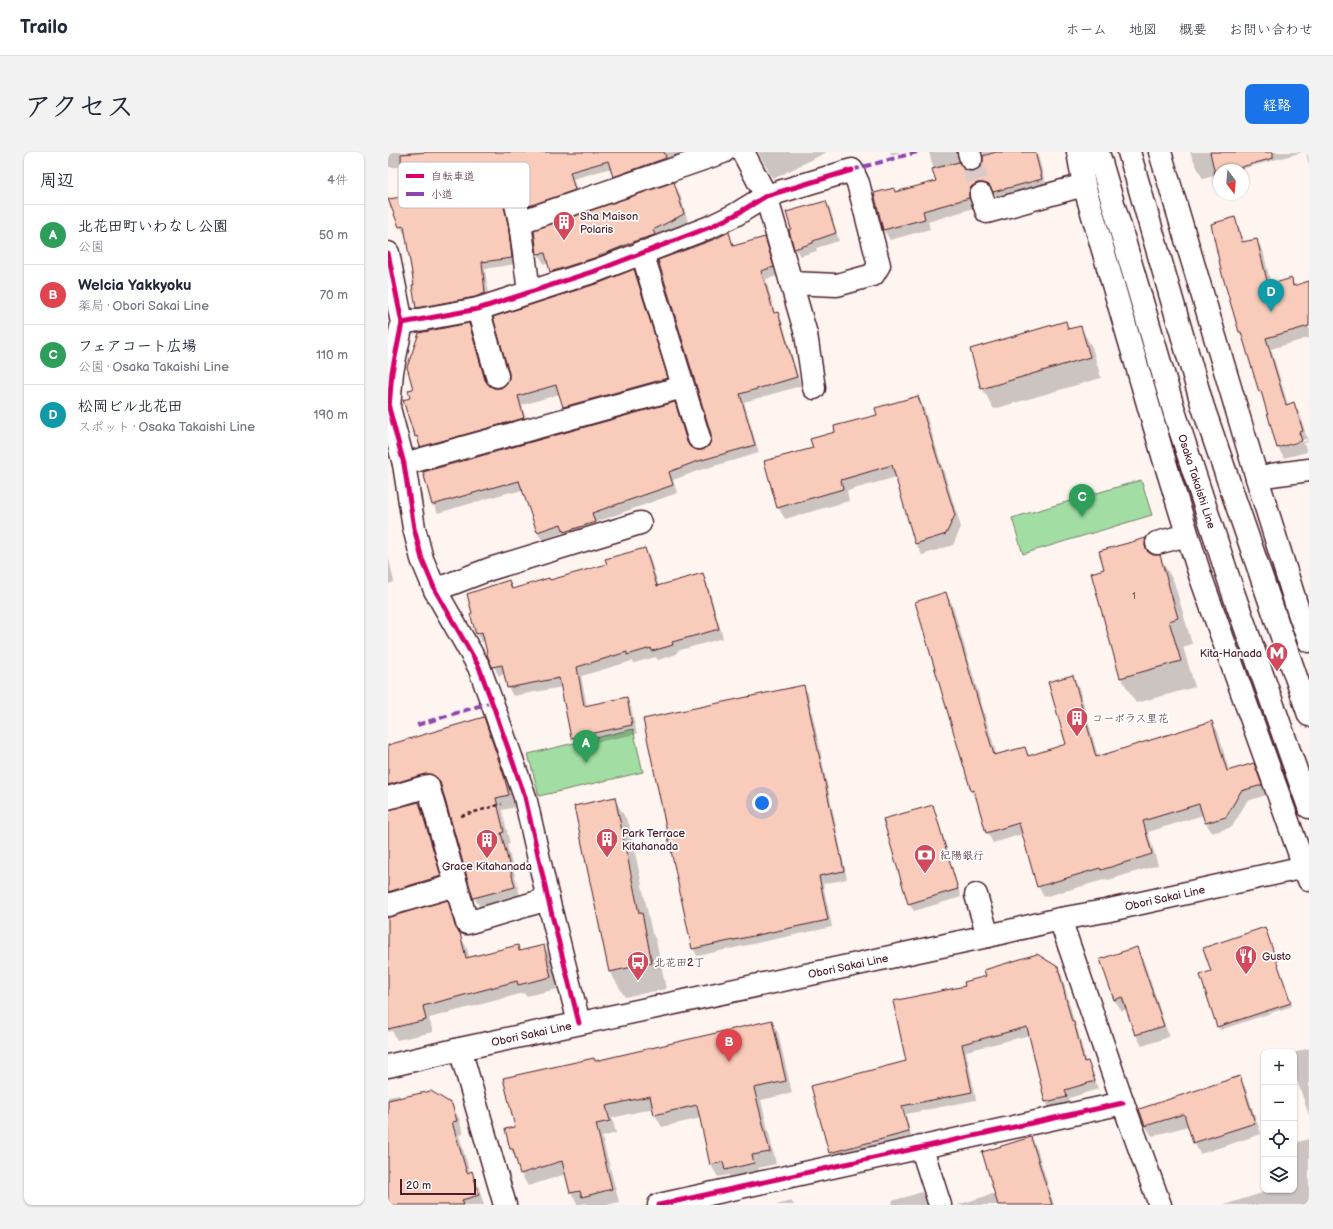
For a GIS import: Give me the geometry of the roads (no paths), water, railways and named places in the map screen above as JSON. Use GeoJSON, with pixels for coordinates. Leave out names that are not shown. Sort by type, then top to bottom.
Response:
{"type":"FeatureCollection","features":[{"type":"Feature","properties":{"kind":"main road"},"geometry":{"type":"LineString","coordinates":[[520,222],[724,152]]}},
{"type":"Feature","properties":{"kind":"main road"},"geometry":{"type":"LineString","coordinates":[[743,152],[766,196],[806,334],[814,388]]}},
{"type":"Feature","properties":{"kind":"main road"},"geometry":{"type":"LineString","coordinates":[[1078,152],[1084,185],[1187,535],[1200,575],[1308,871]]}},
{"type":"Feature","properties":{"kind":"main road","name":"Osaka Takaishi Line"},"geometry":{"type":"LineString","coordinates":[[1098,152],[1175,414],[1234,595],[1309,807]]}},
{"type":"Feature","properties":{"kind":"main road"},"geometry":{"type":"LineString","coordinates":[[1129,152],[1203,407],[1309,715]]}},
{"type":"Feature","properties":{"kind":"main road"},"geometry":{"type":"LineString","coordinates":[[1160,152],[1257,478],[1309,641]]}},
{"type":"Feature","properties":{"kind":"main road"},"geometry":{"type":"LineString","coordinates":[[402,323],[478,309],[598,270],[710,227],[735,215],[766,196],[852,170],[858,183],[879,265],[873,275],[837,286],[791,283]]}},
{"type":"Feature","properties":{"kind":"main road"},"geometry":{"type":"LineString","coordinates":[[981,195],[987,212],[1084,185]]}},
{"type":"Feature","properties":{"kind":"main road"},"geometry":{"type":"LineString","coordinates":[[517,208],[529,292]]}},
{"type":"Feature","properties":{"kind":"main road"},"geometry":{"type":"LineString","coordinates":[[642,252],[699,438]]}},
{"type":"Feature","properties":{"kind":"main road"},"geometry":{"type":"LineString","coordinates":[[388,253],[402,323],[392,372],[389,408],[404,464],[414,528],[422,559],[435,590],[479,667],[525,797],[548,899],[579,1023]]}},
{"type":"Feature","properties":{"kind":"main road"},"geometry":{"type":"LineString","coordinates":[[478,309],[498,376]]}},
{"type":"Feature","properties":{"kind":"main road"},"geometry":{"type":"LineString","coordinates":[[404,464],[683,387]]}},
{"type":"Feature","properties":{"kind":"main road"},"geometry":{"type":"LineString","coordinates":[[1257,478],[1309,470]]}},
{"type":"Feature","properties":{"kind":"main road"},"geometry":{"type":"LineString","coordinates":[[435,590],[490,569],[572,548],[640,523]]}},
{"type":"Feature","properties":{"kind":"main road"},"geometry":{"type":"LineString","coordinates":[[1157,543],[1187,535]]}},
{"type":"Feature","properties":{"kind":"main road"},"geometry":{"type":"LineString","coordinates":[[388,798],[428,786],[467,923],[548,899]]}},
{"type":"Feature","properties":{"kind":"main road","name":"Obori Sakai Line"},"geometry":{"type":"LineString","coordinates":[[388,1066],[579,1023],[988,936],[1060,919],[1308,871]]}},
{"type":"Feature","properties":{"kind":"main road"},"geometry":{"type":"LineString","coordinates":[[388,904],[456,885]]}},
{"type":"Feature","properties":{"kind":"main road"},"geometry":{"type":"LineString","coordinates":[[976,895],[988,936]]}},
{"type":"Feature","properties":{"kind":"main road"},"geometry":{"type":"LineString","coordinates":[[1060,919],[1123,1103],[1160,1205]]}},
{"type":"Feature","properties":{"kind":"main road"},"geometry":{"type":"LineString","coordinates":[[460,1049],[505,1205]]}},
{"type":"Feature","properties":{"kind":"main road"},"geometry":{"type":"LineString","coordinates":[[659,1205],[731,1198],[921,1146],[1123,1103]]}},
{"type":"Feature","properties":{"kind":"main road"},"geometry":{"type":"LineString","coordinates":[[921,1146],[940,1205]]}},
{"type":"Feature","properties":{"kind":"tunnel"},"geometry":{"type":"LineString","coordinates":[[971,159],[981,195]]}},
{"type":"Feature","properties":{"kind":"place","name":"Sha Maison Polaris"},"geometry":{"type":"Point","coordinates":[564,242]}},
{"type":"Feature","properties":{"kind":"place","name":"松岡ビル北花田"},"geometry":{"type":"Point","coordinates":[1271,312]}},
{"type":"Feature","properties":{"kind":"place","name":"フェアコート広場"},"geometry":{"type":"Point","coordinates":[1082,517]}},
{"type":"Feature","properties":{"kind":"place","name":"Kita-Hanada"},"geometry":{"type":"Point","coordinates":[1277,672]}},
{"type":"Feature","properties":{"kind":"place","name":"コーポラス里花"},"geometry":{"type":"Point","coordinates":[1077,738]}},
{"type":"Feature","properties":{"kind":"place","name":"北花田町いわなし公園"},"geometry":{"type":"Point","coordinates":[586,763]}},
{"type":"Feature","properties":{"kind":"place","name":"Park Terrace Kitahanada"},"geometry":{"type":"Point","coordinates":[607,858]}},
{"type":"Feature","properties":{"kind":"place","name":"Grace Kitahanada"},"geometry":{"type":"Point","coordinates":[487,860]}},
{"type":"Feature","properties":{"kind":"place","name":"紀陽銀行"},"geometry":{"type":"Point","coordinates":[925,874]}},
{"type":"Feature","properties":{"kind":"place","name":"Gusto"},"geometry":{"type":"Point","coordinates":[1246,976]}},
{"type":"Feature","properties":{"kind":"place","name":"北花田2丁"},"geometry":{"type":"Point","coordinates":[638,982]}},
{"type":"Feature","properties":{"kind":"place","name":"Welcia Yakkyoku"},"geometry":{"type":"Point","coordinates":[729,1062]}}]}
